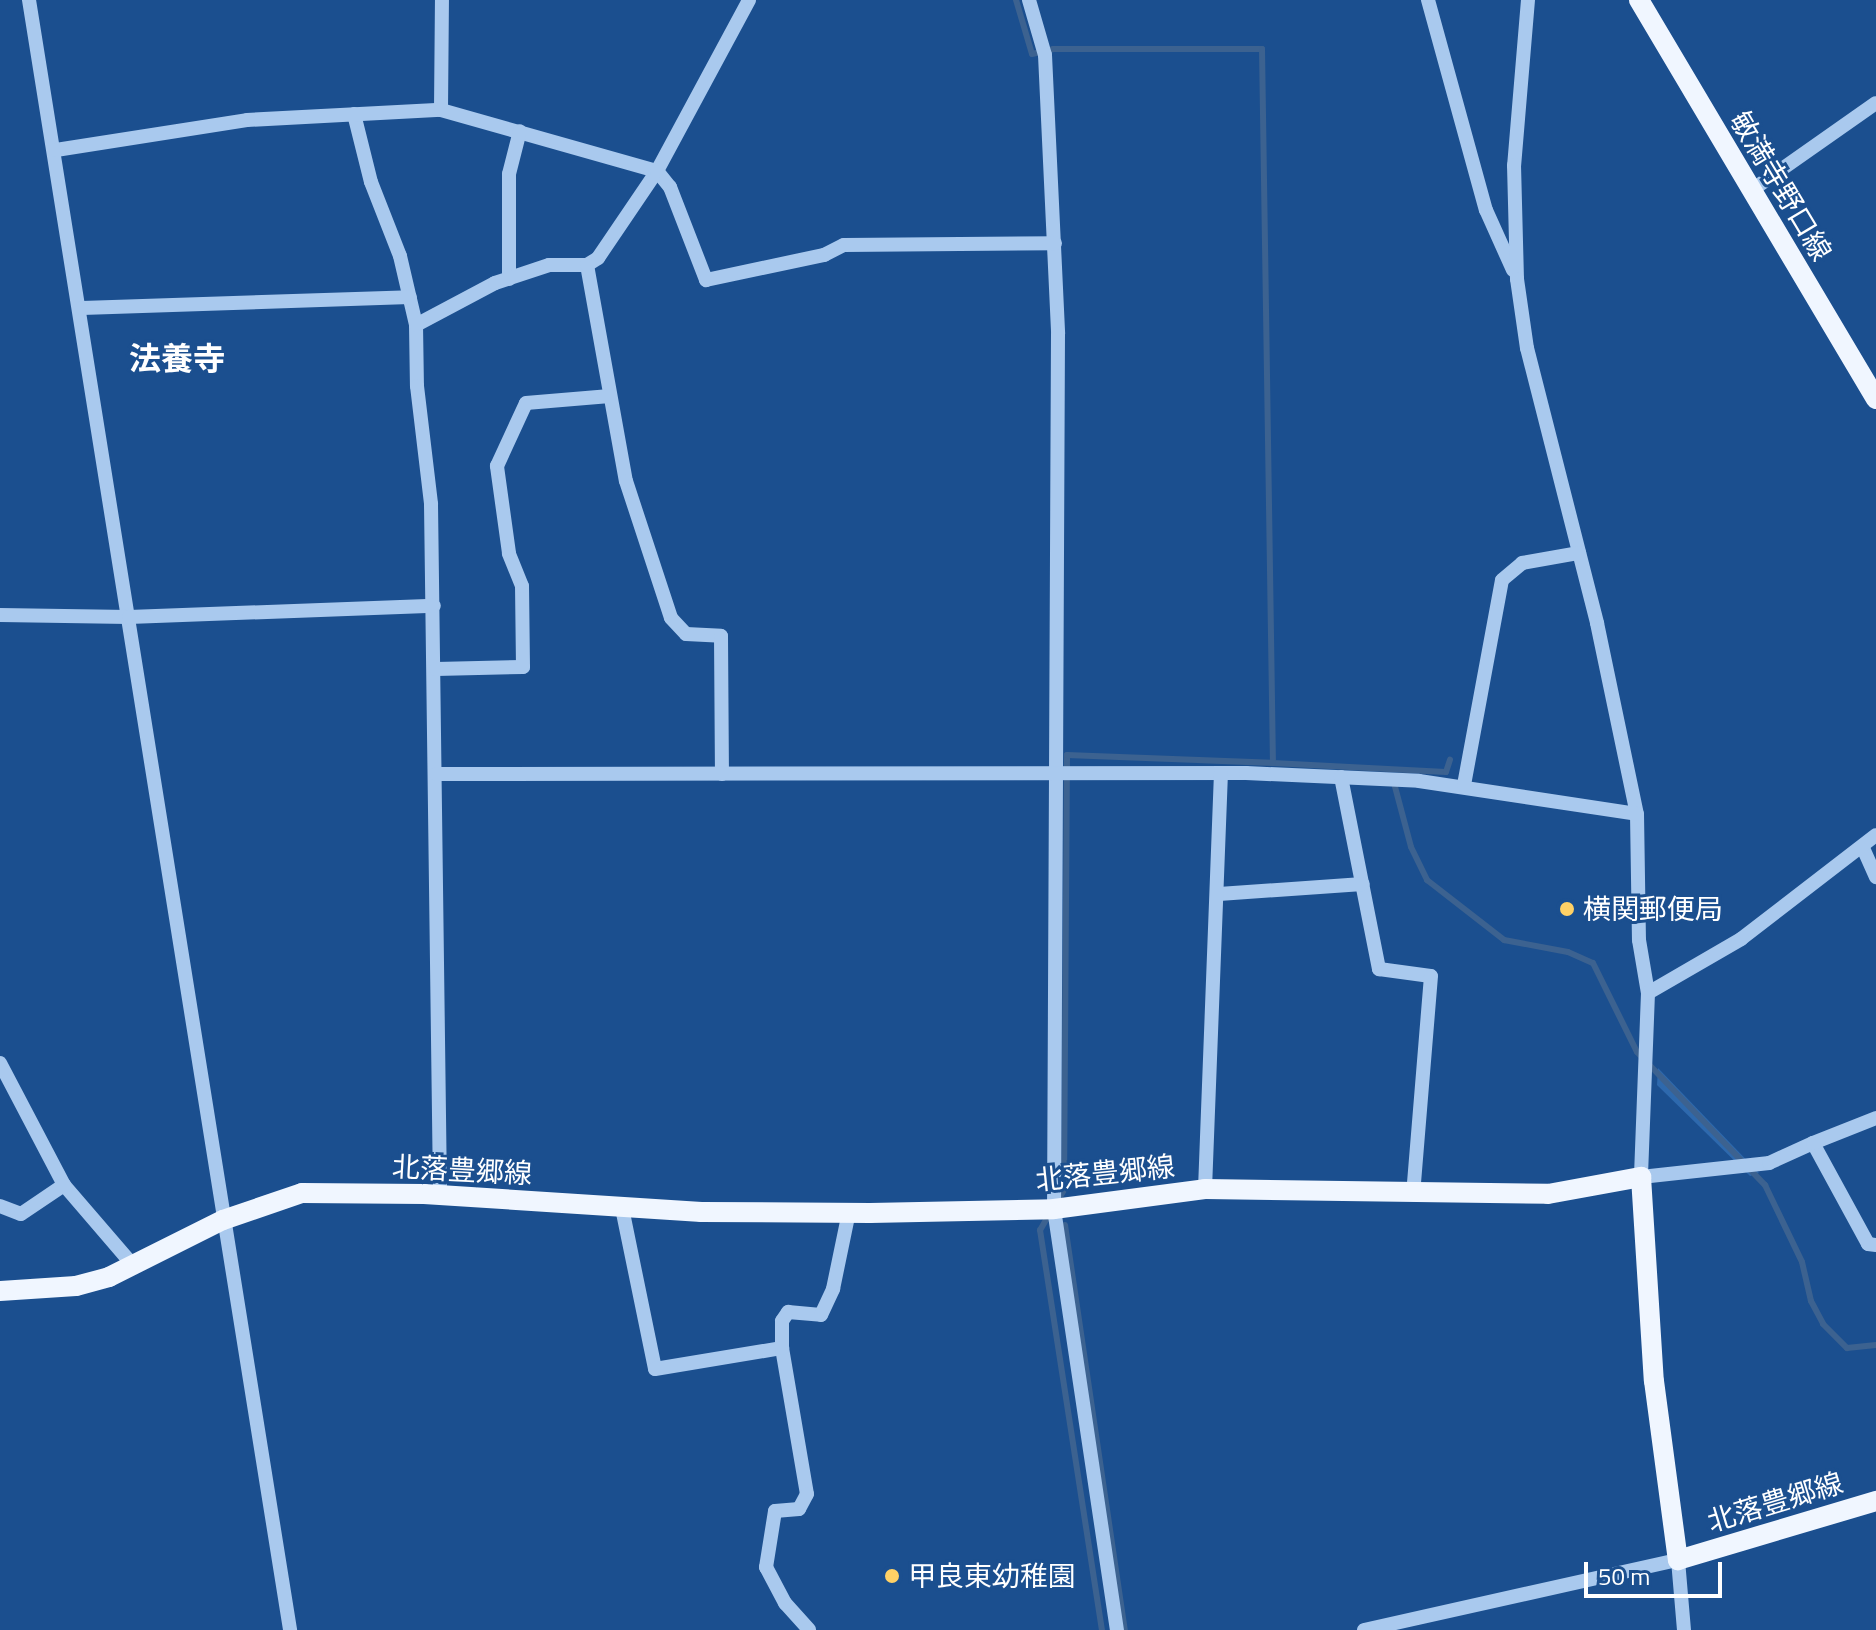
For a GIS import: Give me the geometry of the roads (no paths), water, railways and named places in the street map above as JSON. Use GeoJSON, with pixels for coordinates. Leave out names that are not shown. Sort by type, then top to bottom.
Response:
{"type":"FeatureCollection","features":[{"type":"Feature","properties":{"kind":"main road","name":"敏満寺野口線"},"geometry":{"type":"LineString","coordinates":[[1639,0],[1876,399]]}},
{"type":"Feature","properties":{"kind":"main road","name":"北落豊郷線"},"geometry":{"type":"LineString","coordinates":[[0,1291],[76,1286],[109,1277],[223,1220],[302,1193],[440,1196],[622,1208],[849,1212],[1054,1209],[1205,1189],[1548,1194],[1641,1177],[1654,1381],[1678,1560],[1876,1501]]}},
{"type":"Feature","properties":{"kind":"street"},"geometry":{"type":"LineString","coordinates":[[29,0],[82,308],[223,1220],[290,1630]]}},
{"type":"Feature","properties":{"kind":"street"},"geometry":{"type":"LineString","coordinates":[[441,110],[442,0]]}},
{"type":"Feature","properties":{"kind":"street"},"geometry":{"type":"LineString","coordinates":[[416,325],[509,279],[549,265],[587,265],[609,247],[657,171],[749,0]]}},
{"type":"Feature","properties":{"kind":"street"},"geometry":{"type":"LineString","coordinates":[[1029,0],[1045,55],[1055,243],[1054,1209],[1117,1630]]}},
{"type":"Feature","properties":{"kind":"street"},"geometry":{"type":"LineString","coordinates":[[1428,0],[1486,210],[1517,279]]}},
{"type":"Feature","properties":{"kind":"street"},"geometry":{"type":"LineString","coordinates":[[1528,0],[1514,150],[1517,279],[1527,348],[1579,553],[1637,814],[1639,940],[1648,993],[1641,1177],[1769,1163],[1876,1118]]}},
{"type":"Feature","properties":{"kind":"street"},"geometry":{"type":"LineString","coordinates":[[1752,190],[1876,103]]}},
{"type":"Feature","properties":{"kind":"street"},"geometry":{"type":"LineString","coordinates":[[56,150],[247,120],[441,110],[657,171],[670,187],[706,280],[824,255],[844,245],[1055,243]]}},
{"type":"Feature","properties":{"kind":"street"},"geometry":{"type":"LineString","coordinates":[[354,114],[371,182],[400,256],[416,325],[436,669],[440,1196]]}},
{"type":"Feature","properties":{"kind":"street"},"geometry":{"type":"LineString","coordinates":[[509,279],[509,174],[520,131]]}},
{"type":"Feature","properties":{"kind":"street"},"geometry":{"type":"LineString","coordinates":[[587,265],[626,481],[671,618],[686,634],[721,636],[722,774]]}},
{"type":"Feature","properties":{"kind":"street"},"geometry":{"type":"LineString","coordinates":[[82,308],[410,297]]}},
{"type":"Feature","properties":{"kind":"street"},"geometry":{"type":"LineString","coordinates":[[436,669],[523,667],[522,586],[509,553],[497,466],[526,403],[610,396]]}},
{"type":"Feature","properties":{"kind":"street"},"geometry":{"type":"LineString","coordinates":[[1464,785],[1502,580],[1522,563],[1579,553]]}},
{"type":"Feature","properties":{"kind":"street"},"geometry":{"type":"LineString","coordinates":[[0,615],[129,617],[434,606]]}},
{"type":"Feature","properties":{"kind":"street"},"geometry":{"type":"LineString","coordinates":[[1205,1189],[1219,894],[1221,773]]}},
{"type":"Feature","properties":{"kind":"street"},"geometry":{"type":"LineString","coordinates":[[436,774],[1221,773],[1464,785],[1574,808],[1637,814]]}},
{"type":"Feature","properties":{"kind":"street"},"geometry":{"type":"LineString","coordinates":[[1341,777],[1379,969],[1431,976],[1413,1194]]}},
{"type":"Feature","properties":{"kind":"street"},"geometry":{"type":"LineString","coordinates":[[1648,993],[1741,939],[1876,835]]}},
{"type":"Feature","properties":{"kind":"street"},"geometry":{"type":"LineString","coordinates":[[1863,848],[1876,877]]}},
{"type":"Feature","properties":{"kind":"street"},"geometry":{"type":"LineString","coordinates":[[1219,894],[1363,884]]}},
{"type":"Feature","properties":{"kind":"street"},"geometry":{"type":"LineString","coordinates":[[0,1063],[64,1185],[132,1264]]}},
{"type":"Feature","properties":{"kind":"street"},"geometry":{"type":"LineString","coordinates":[[1813,1143],[1868,1244],[1876,1245]]}},
{"type":"Feature","properties":{"kind":"street"},"geometry":{"type":"LineString","coordinates":[[0,1206],[21,1214],[64,1185]]}},
{"type":"Feature","properties":{"kind":"street"},"geometry":{"type":"LineString","coordinates":[[622,1208],[655,1369],[782,1348]]}},
{"type":"Feature","properties":{"kind":"street"},"geometry":{"type":"LineString","coordinates":[[809,1630],[785,1603],[766,1567],[775,1511],[799,1509],[807,1494],[782,1348],[782,1321],[788,1312],[821,1315],[833,1289],[849,1212]]}},
{"type":"Feature","properties":{"kind":"street"},"geometry":{"type":"LineString","coordinates":[[1364,1630],[1678,1560],[1684,1630]]}},
{"type":"Feature","properties":{"kind":"waterway"},"geometry":{"type":"LineString","coordinates":[[1016,0],[1032,54],[1053,49],[1262,49],[1273,763],[1446,772],[1450,760]]}},
{"type":"Feature","properties":{"kind":"waterway"},"geometry":{"type":"LineString","coordinates":[[1058,1200],[1064,1190],[1067,755],[1273,763]]}},
{"type":"Feature","properties":{"kind":"waterway"},"geometry":{"type":"LineString","coordinates":[[1394,783],[1411,847],[1427,880],[1504,940],[1568,952],[1593,963],[1637,1052],[1765,1185],[1802,1262],[1811,1301],[1823,1324],[1847,1348],[1876,1345]]}},
{"type":"Feature","properties":{"kind":"waterway"},"geometry":{"type":"LineString","coordinates":[[1050,1213],[1040,1230],[1102,1630]]}},
{"type":"Feature","properties":{"kind":"waterway"},"geometry":{"type":"LineString","coordinates":[[1065,1225],[1125,1630]]}},
{"type":"Feature","properties":{"kind":"place","name":"横関郵便局"},"geometry":{"type":"Point","coordinates":[1567,909]}},
{"type":"Feature","properties":{"kind":"place","name":"甲良東幼稚園"},"geometry":{"type":"Point","coordinates":[892,1576]}},
{"type":"Feature","properties":{"kind":"district","name":"法養寺"},"geometry":{"type":"Point","coordinates":[177,358]}}]}
